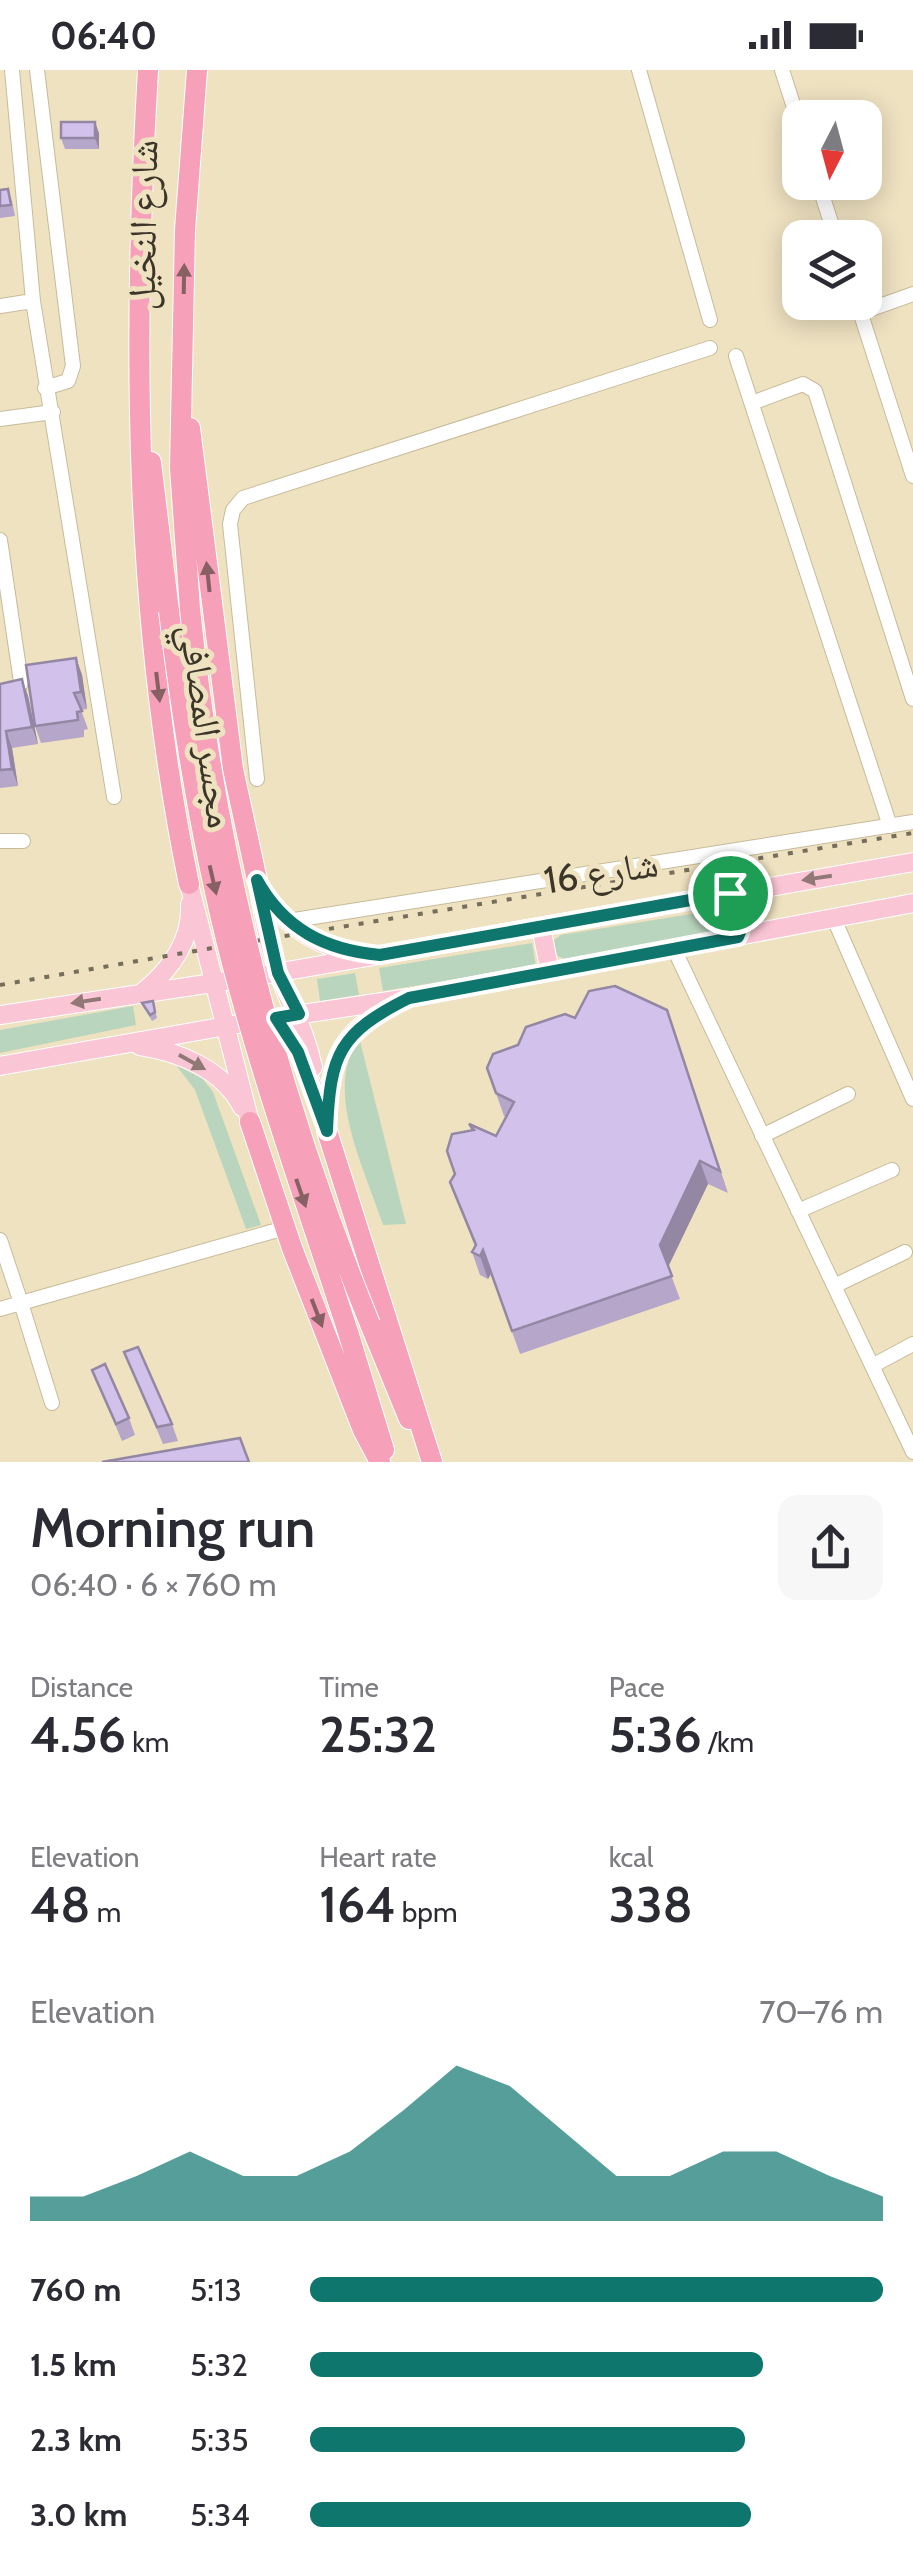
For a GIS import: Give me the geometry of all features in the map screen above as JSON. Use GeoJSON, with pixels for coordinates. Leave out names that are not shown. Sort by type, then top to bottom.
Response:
{"type":"FeatureCollection","features":[{"type":"Feature","properties":{"kind":"highway","name":"شارع النخيل"},"geometry":{"type":"LineString","coordinates":[[142,380],[141,212],[148,70]]}},
{"type":"Feature","properties":{"kind":"highway","name":"شارع النخيل"},"geometry":{"type":"LineString","coordinates":[[183,376],[184,230],[197,70]]}},
{"type":"Feature","properties":{"kind":"highway","name":"مجسر المصافي"},"geometry":{"type":"LineString","coordinates":[[183,376],[180,610],[194,795],[232,960],[291,1164],[388,1462]]}},
{"type":"Feature","properties":{"kind":"highway"},"geometry":{"type":"LineString","coordinates":[[183,376],[233,769],[258,887]]}},
{"type":"Feature","properties":{"kind":"highway","name":"مجسر المصافي"},"geometry":{"type":"LineString","coordinates":[[142,380],[212,792],[247,948],[311,1167],[370,1324],[430,1462]]}},
{"type":"Feature","properties":{"kind":"highway"},"geometry":{"type":"LineString","coordinates":[[142,380],[141,516],[150,628],[171,794],[192,892]]}},
{"type":"Feature","properties":{"kind":"highway"},"geometry":{"type":"LineString","coordinates":[[250,1122],[285,1228],[363,1430],[380,1462]]}},
{"type":"Feature","properties":{"kind":"highway"},"geometry":{"type":"LineString","coordinates":[[327,1131],[430,1462]]}},
{"type":"Feature","properties":{"kind":"main road"},"geometry":{"type":"LineString","coordinates":[[271,974],[913,862]]}},
{"type":"Feature","properties":{"kind":"main road"},"geometry":{"type":"LineString","coordinates":[[248,912],[258,887]]}},
{"type":"Feature","properties":{"kind":"main road"},"geometry":{"type":"LineString","coordinates":[[258,887],[276,911],[324,944],[380,955]]}},
{"type":"Feature","properties":{"kind":"main road"},"geometry":{"type":"LineString","coordinates":[[258,887],[271,974],[299,1014],[327,1131]]}},
{"type":"Feature","properties":{"kind":"main road"},"geometry":{"type":"LineString","coordinates":[[760,888],[752,912],[764,932]]}},
{"type":"Feature","properties":{"kind":"main road"},"geometry":{"type":"LineString","coordinates":[[192,892],[210,915]]}},
{"type":"Feature","properties":{"kind":"main road"},"geometry":{"type":"LineString","coordinates":[[192,892],[224,983],[250,1122]]}},
{"type":"Feature","properties":{"kind":"main road"},"geometry":{"type":"LineString","coordinates":[[144,992],[162,976],[186,936],[192,892]]}},
{"type":"Feature","properties":{"kind":"main road"},"geometry":{"type":"LineString","coordinates":[[730,893],[744,912],[738,937]]}},
{"type":"Feature","properties":{"kind":"main road"},"geometry":{"type":"LineString","coordinates":[[317,1096],[298,1052],[276,1018],[409,998],[913,904]]}},
{"type":"Feature","properties":{"kind":"main road"},"geometry":{"type":"LineString","coordinates":[[542,927],[550,972]]}},
{"type":"Feature","properties":{"kind":"main road"},"geometry":{"type":"LineString","coordinates":[[0,1015],[224,983]]}},
{"type":"Feature","properties":{"kind":"main road"},"geometry":{"type":"LineString","coordinates":[[327,1131],[331,1077],[341,1047],[372,1016],[409,998]]}},
{"type":"Feature","properties":{"kind":"main road"},"geometry":{"type":"LineString","coordinates":[[0,1066],[232,1025]]}},
{"type":"Feature","properties":{"kind":"main road"},"geometry":{"type":"LineString","coordinates":[[109,1048],[139,1046],[193,1061],[238,1100],[250,1122]]}},
{"type":"Feature","properties":{"kind":"main road"},"geometry":{"type":"LineString","coordinates":[[289,1064],[317,1096]]}},
{"type":"Feature","properties":{"kind":"main road"},"geometry":{"type":"LineString","coordinates":[[244,1099],[254,1075]]}},
{"type":"Feature","properties":{"kind":"street"},"geometry":{"type":"LineString","coordinates":[[12,70],[17,190],[114,797]]}},
{"type":"Feature","properties":{"kind":"street"},"geometry":{"type":"LineString","coordinates":[[37,70],[72,366],[68,381],[46,388]]}},
{"type":"Feature","properties":{"kind":"street"},"geometry":{"type":"LineString","coordinates":[[638,70],[710,320]]}},
{"type":"Feature","properties":{"kind":"street"},"geometry":{"type":"LineString","coordinates":[[782,70],[792,100]]}},
{"type":"Feature","properties":{"kind":"street"},"geometry":{"type":"LineString","coordinates":[[882,302],[913,294]]}},
{"type":"Feature","properties":{"kind":"street"},"geometry":{"type":"LineString","coordinates":[[0,306],[33,301]]}},
{"type":"Feature","properties":{"kind":"street"},"geometry":{"type":"LineString","coordinates":[[863,320],[913,476]]}},
{"type":"Feature","properties":{"kind":"street"},"geometry":{"type":"LineString","coordinates":[[257,779],[230,524],[237,504],[710,348]]}},
{"type":"Feature","properties":{"kind":"street"},"geometry":{"type":"LineString","coordinates":[[736,356],[890,826]]}},
{"type":"Feature","properties":{"kind":"street"},"geometry":{"type":"LineString","coordinates":[[752,403],[803,384],[815,391],[913,699]]}},
{"type":"Feature","properties":{"kind":"street"},"geometry":{"type":"LineString","coordinates":[[0,418],[52,412]]}},
{"type":"Feature","properties":{"kind":"street"},"geometry":{"type":"LineString","coordinates":[[0,540],[22,682],[17,693],[0,700]]}},
{"type":"Feature","properties":{"kind":"street","name":"شارع 16"},"geometry":{"type":"LineString","coordinates":[[288,921],[913,822]]}},
{"type":"Feature","properties":{"kind":"street"},"geometry":{"type":"LineString","coordinates":[[0,841],[23,841]]}},
{"type":"Feature","properties":{"kind":"street"},"geometry":{"type":"LineString","coordinates":[[834,920],[913,1099]]}},
{"type":"Feature","properties":{"kind":"street"},"geometry":{"type":"LineString","coordinates":[[674,949],[912,1446]]}},
{"type":"Feature","properties":{"kind":"street"},"geometry":{"type":"LineString","coordinates":[[762,1136],[848,1094]]}},
{"type":"Feature","properties":{"kind":"street"},"geometry":{"type":"LineString","coordinates":[[798,1211],[892,1170]]}},
{"type":"Feature","properties":{"kind":"street"},"geometry":{"type":"LineString","coordinates":[[0,1309],[285,1228]]}},
{"type":"Feature","properties":{"kind":"street"},"geometry":{"type":"LineString","coordinates":[[0,1240],[52,1403]]}},
{"type":"Feature","properties":{"kind":"street"},"geometry":{"type":"LineString","coordinates":[[834,1286],[904,1252]]}},
{"type":"Feature","properties":{"kind":"street"},"geometry":{"type":"LineString","coordinates":[[872,1366],[913,1344]]}},
{"type":"Feature","properties":{"kind":"green space"},"geometry":{"type":"Polygon","coordinates":[[[722,909],[735,921],[733,929],[564,959],[556,955],[554,940],[561,935],[722,909]]]}},
{"type":"Feature","properties":{"kind":"green space"},"geometry":{"type":"Polygon","coordinates":[[[532,943],[536,966],[383,991],[379,968],[532,943]]]}},
{"type":"Feature","properties":{"kind":"green space"},"geometry":{"type":"Polygon","coordinates":[[[355,973],[359,995],[320,1001],[317,979],[355,973]]]}},
{"type":"Feature","properties":{"kind":"green space"},"geometry":{"type":"Polygon","coordinates":[[[133,1006],[136,1025],[0,1053],[0,1030],[133,1006]]]}},
{"type":"Feature","properties":{"kind":"green space"},"geometry":{"type":"Polygon","coordinates":[[[360,1041],[406,1224],[383,1225],[351,1131],[345,1082],[349,1060],[360,1041]]]}},
{"type":"Feature","properties":{"kind":"green space"},"geometry":{"type":"Polygon","coordinates":[[[176,1065],[203,1079],[213,1092],[261,1225],[246,1229],[195,1090],[176,1065]]]}},
{"type":"Feature","properties":{"kind":"building"},"geometry":{"type":"Polygon","coordinates":[[[61,122],[95,122],[95,138],[61,138],[61,122]]]}},
{"type":"Feature","properties":{"kind":"building"},"geometry":{"type":"Polygon","coordinates":[[[8,189],[11,205],[0,206],[0,190],[8,189]]]}},
{"type":"Feature","properties":{"kind":"building"},"geometry":{"type":"Polygon","coordinates":[[[76,658],[81,692],[74,693],[82,711],[77,712],[78,720],[35,726],[26,665],[76,658]]]}},
{"type":"Feature","properties":{"kind":"building"},"geometry":{"type":"Polygon","coordinates":[[[22,679],[32,727],[6,731],[12,769],[0,770],[0,684],[22,679]]]}},
{"type":"Feature","properties":{"kind":"building"},"geometry":{"type":"Polygon","coordinates":[[[615,986],[667,1010],[720,1171],[700,1161],[660,1245],[672,1276],[512,1331],[483,1250],[480,1256],[472,1252],[476,1245],[450,1182],[455,1174],[447,1151],[452,1134],[474,1130],[469,1124],[496,1136],[514,1102],[496,1093],[487,1068],[493,1054],[518,1045],[526,1027],[565,1014],[575,1018],[589,991],[615,986]]]}},
{"type":"Feature","properties":{"kind":"building"},"geometry":{"type":"Polygon","coordinates":[[[153,1001],[155,1012],[150,1015],[142,1003],[153,1001]]]}},
{"type":"Feature","properties":{"kind":"building"},"geometry":{"type":"Polygon","coordinates":[[[138,1347],[172,1424],[157,1427],[124,1352],[138,1347]]]}},
{"type":"Feature","properties":{"kind":"building"},"geometry":{"type":"Polygon","coordinates":[[[105,1364],[129,1418],[116,1424],[92,1370],[105,1364]]]}},
{"type":"Feature","properties":{"kind":"building"},"geometry":{"type":"Polygon","coordinates":[[[240,1438],[249,1462],[102,1462],[240,1438]]]}},
{"type":"Feature","properties":{"kind":"railway"},"geometry":{"type":"LineString","coordinates":[[255,941],[913,833]]}},
{"type":"Feature","properties":{"kind":"railway"},"geometry":{"type":"LineString","coordinates":[[0,985],[218,947]]}},
{"type":"Feature","properties":{"kind":"route"},"geometry":{"type":"LineString","coordinates":[[257,880],[276,911],[298,930],[324,944],[380,955],[730,893],[744,912],[738,937],[409,998],[372,1016],[353,1030],[333,1064],[327,1131],[298,1052],[276,1018],[299,1014],[278,973],[257,880]]}}]}
